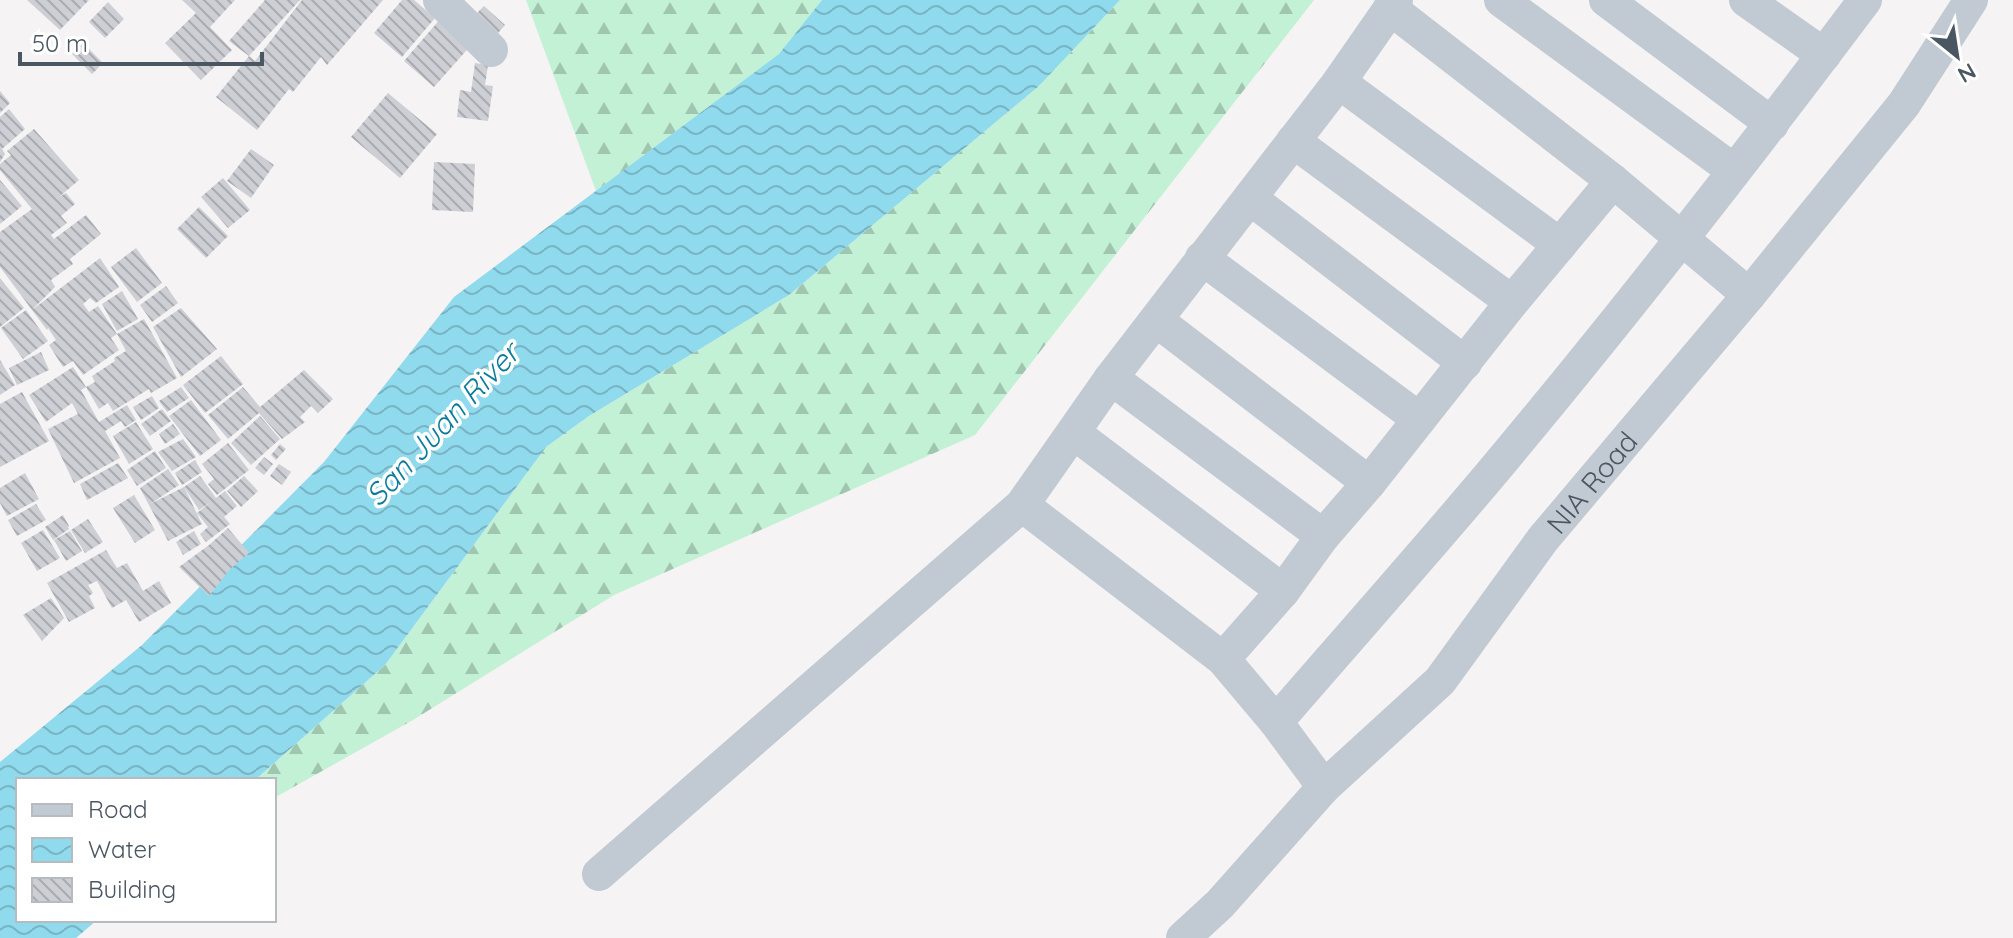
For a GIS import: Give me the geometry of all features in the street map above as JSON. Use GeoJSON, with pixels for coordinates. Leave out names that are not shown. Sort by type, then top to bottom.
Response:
{"type":"FeatureCollection","features":[{"type":"Feature","properties":{"kind":"street"},"geometry":{"type":"LineString","coordinates":[[440,0],[491,50]]}},
{"type":"Feature","properties":{"kind":"street"},"geometry":{"type":"LineString","coordinates":[[1501,0],[1733,170]]}},
{"type":"Feature","properties":{"kind":"street"},"geometry":{"type":"LineString","coordinates":[[1606,0],[1772,124]]}},
{"type":"Feature","properties":{"kind":"street"},"geometry":{"type":"LineString","coordinates":[[1746,0],[1824,55]]}},
{"type":"Feature","properties":{"kind":"street"},"geometry":{"type":"LineString","coordinates":[[1276,722],[1490,475],[1772,124],[1865,0]]}},
{"type":"Feature","properties":{"kind":"street","name":"NIA Road"},"geometry":{"type":"LineString","coordinates":[[1183,938],[1220,904],[1324,787],[1440,681],[1543,539],[1749,295],[1904,104],[1971,0]]}},
{"type":"Feature","properties":{"kind":"street"},"geometry":{"type":"LineString","coordinates":[[599,874],[1022,505],[1111,378],[1339,82],[1393,4],[1749,295]]}},
{"type":"Feature","properties":{"kind":"street"},"geometry":{"type":"LineString","coordinates":[[1339,82],[1560,245]]}},
{"type":"Feature","properties":{"kind":"street"},"geometry":{"type":"LineString","coordinates":[[1293,141],[1512,302]]}},
{"type":"Feature","properties":{"kind":"street"},"geometry":{"type":"LineString","coordinates":[[1223,659],[1283,591],[1323,536],[1613,181]]}},
{"type":"Feature","properties":{"kind":"street"},"geometry":{"type":"LineString","coordinates":[[1250,198],[1465,363]]}},
{"type":"Feature","properties":{"kind":"street"},"geometry":{"type":"LineString","coordinates":[[1202,258],[1419,419]]}},
{"type":"Feature","properties":{"kind":"street"},"geometry":{"type":"LineString","coordinates":[[1156,320],[1369,483]]}},
{"type":"Feature","properties":{"kind":"street"},"geometry":{"type":"LineString","coordinates":[[1111,378],[1323,536]]}},
{"type":"Feature","properties":{"kind":"street"},"geometry":{"type":"LineString","coordinates":[[1074,433],[1283,591]]}},
{"type":"Feature","properties":{"kind":"street"},"geometry":{"type":"LineString","coordinates":[[1022,505],[1223,659],[1276,722],[1324,787]]}},
{"type":"Feature","properties":{"kind":"green space"},"geometry":{"type":"Polygon","coordinates":[[[526,0],[822,0],[780,54],[596,191],[526,0]]]}},
{"type":"Feature","properties":{"kind":"green space"},"geometry":{"type":"Polygon","coordinates":[[[1120,0],[1314,0],[975,435],[614,595],[413,720],[276,797],[276,778],[257,778],[385,665],[546,447],[589,416],[789,295],[1039,86],[1120,0]]]}},
{"type":"Feature","properties":{"kind":"water","name":"San Juan River"},"geometry":{"type":"Polygon","coordinates":[[[822,0],[1120,0],[1039,86],[789,295],[589,416],[546,447],[385,665],[257,778],[16,778],[16,922],[95,922],[76,938],[0,938],[0,762],[142,645],[324,462],[454,297],[779,54],[822,0]]]}},
{"type":"Feature","properties":{"kind":"building"},"geometry":{"type":"Polygon","coordinates":[[[27,0],[89,0],[60,30],[27,0]]]}},
{"type":"Feature","properties":{"kind":"building"},"geometry":{"type":"Polygon","coordinates":[[[182,0],[235,0],[210,27],[232,50],[201,80],[165,43],[196,13],[182,0]]]}},
{"type":"Feature","properties":{"kind":"building"},"geometry":{"type":"Polygon","coordinates":[[[265,0],[300,0],[249,56],[229,41],[265,0]]]}},
{"type":"Feature","properties":{"kind":"building"},"geometry":{"type":"Polygon","coordinates":[[[302,0],[383,0],[327,65],[321,57],[293,92],[289,89],[257,130],[216,97],[249,56],[255,61],[302,0]]]}},
{"type":"Feature","properties":{"kind":"building"},"geometry":{"type":"Polygon","coordinates":[[[402,0],[414,0],[435,18],[402,57],[374,33],[402,0]]]}},
{"type":"Feature","properties":{"kind":"building"},"geometry":{"type":"Polygon","coordinates":[[[108,2],[124,19],[105,38],[89,22],[108,2]]]}},
{"type":"Feature","properties":{"kind":"building"},"geometry":{"type":"Polygon","coordinates":[[[484,6],[505,25],[488,45],[467,23],[484,6]]]}},
{"type":"Feature","properties":{"kind":"building"},"geometry":{"type":"Polygon","coordinates":[[[442,17],[473,43],[434,87],[404,61],[442,17]]]}},
{"type":"Feature","properties":{"kind":"building"},"geometry":{"type":"Polygon","coordinates":[[[83,43],[103,63],[92,74],[72,54],[83,43]]]}},
{"type":"Feature","properties":{"kind":"building"},"geometry":{"type":"Polygon","coordinates":[[[475,63],[488,65],[485,85],[493,86],[488,121],[457,117],[460,90],[471,92],[475,63]]]}},
{"type":"Feature","properties":{"kind":"building"},"geometry":{"type":"Polygon","coordinates":[[[0,91],[10,103],[0,113],[0,91]]]}},
{"type":"Feature","properties":{"kind":"building"},"geometry":{"type":"Polygon","coordinates":[[[388,93],[437,134],[400,178],[351,137],[388,93]]]}},
{"type":"Feature","properties":{"kind":"building"},"geometry":{"type":"Polygon","coordinates":[[[9,109],[25,129],[2,149],[5,154],[0,162],[0,117],[9,109]]]}},
{"type":"Feature","properties":{"kind":"building"},"geometry":{"type":"Polygon","coordinates":[[[34,129],[79,180],[59,197],[66,193],[75,204],[61,216],[67,223],[51,235],[54,239],[86,215],[101,234],[70,259],[73,264],[51,280],[55,287],[32,310],[0,267],[0,232],[32,209],[0,170],[0,164],[11,155],[7,151],[34,129]]]}},
{"type":"Feature","properties":{"kind":"building"},"geometry":{"type":"Polygon","coordinates":[[[251,149],[274,165],[251,198],[227,181],[251,149]]]}},
{"type":"Feature","properties":{"kind":"building"},"geometry":{"type":"Polygon","coordinates":[[[434,162],[475,164],[473,212],[432,210],[434,162]]]}},
{"type":"Feature","properties":{"kind":"building"},"geometry":{"type":"Polygon","coordinates":[[[223,178],[250,210],[228,228],[201,197],[223,178]]]}},
{"type":"Feature","properties":{"kind":"building"},"geometry":{"type":"Polygon","coordinates":[[[0,180],[22,206],[0,224],[0,180]]]}},
{"type":"Feature","properties":{"kind":"building"},"geometry":{"type":"Polygon","coordinates":[[[199,207],[228,236],[206,258],[177,229],[199,207]]]}},
{"type":"Feature","properties":{"kind":"building"},"geometry":{"type":"Polygon","coordinates":[[[136,248],[162,283],[137,302],[111,267],[136,248]]]}},
{"type":"Feature","properties":{"kind":"building"},"geometry":{"type":"Polygon","coordinates":[[[100,258],[119,287],[96,303],[90,298],[83,304],[89,312],[98,306],[117,334],[111,338],[119,350],[83,375],[73,361],[63,367],[49,345],[56,340],[32,310],[100,258]]]}},
{"type":"Feature","properties":{"kind":"building"},"geometry":{"type":"Polygon","coordinates":[[[0,278],[24,308],[0,327],[0,278]]]}},
{"type":"Feature","properties":{"kind":"building"},"geometry":{"type":"Polygon","coordinates":[[[166,286],[178,303],[152,322],[140,305],[166,286]]]}},
{"type":"Feature","properties":{"kind":"building"},"geometry":{"type":"Polygon","coordinates":[[[122,291],[138,319],[117,331],[102,304],[122,291]]]}},
{"type":"Feature","properties":{"kind":"building"},"geometry":{"type":"Polygon","coordinates":[[[181,308],[217,349],[181,377],[153,327],[181,308]]]}},
{"type":"Feature","properties":{"kind":"building"},"geometry":{"type":"Polygon","coordinates":[[[26,310],[48,341],[23,359],[1,328],[26,310]]]}},
{"type":"Feature","properties":{"kind":"building"},"geometry":{"type":"Polygon","coordinates":[[[144,319],[177,378],[151,393],[149,389],[113,411],[108,403],[99,409],[86,387],[95,382],[92,376],[126,351],[117,334],[144,319]]]}},
{"type":"Feature","properties":{"kind":"building"},"geometry":{"type":"Polygon","coordinates":[[[41,352],[49,370],[17,385],[9,368],[41,352]]]}},
{"type":"Feature","properties":{"kind":"building"},"geometry":{"type":"Polygon","coordinates":[[[221,356],[243,384],[205,413],[183,385],[221,356]]]}},
{"type":"Feature","properties":{"kind":"building"},"geometry":{"type":"Polygon","coordinates":[[[0,360],[15,385],[0,395],[0,360]]]}},
{"type":"Feature","properties":{"kind":"building"},"geometry":{"type":"Polygon","coordinates":[[[73,367],[86,387],[81,390],[99,422],[127,405],[136,420],[125,427],[121,421],[105,431],[120,458],[74,483],[48,429],[78,414],[72,403],[46,422],[29,395],[73,367]]]}},
{"type":"Feature","properties":{"kind":"building"},"geometry":{"type":"Polygon","coordinates":[[[304,370],[333,399],[318,413],[294,388],[311,406],[300,417],[305,422],[282,439],[259,413],[228,439],[208,415],[243,387],[260,407],[304,370]]]}},
{"type":"Feature","properties":{"kind":"building"},"geometry":{"type":"Polygon","coordinates":[[[181,387],[189,398],[167,412],[159,401],[181,387]]]}},
{"type":"Feature","properties":{"kind":"building"},"geometry":{"type":"Polygon","coordinates":[[[22,392],[49,441],[0,467],[0,404],[22,392]]]}},
{"type":"Feature","properties":{"kind":"building"},"geometry":{"type":"Polygon","coordinates":[[[152,396],[159,408],[141,420],[133,407],[152,396]]]}},
{"type":"Feature","properties":{"kind":"building"},"geometry":{"type":"Polygon","coordinates":[[[191,400],[221,440],[200,456],[169,416],[191,400]]]}},
{"type":"Feature","properties":{"kind":"building"},"geometry":{"type":"Polygon","coordinates":[[[162,409],[171,421],[150,436],[141,424],[162,409]]]}},
{"type":"Feature","properties":{"kind":"building"},"geometry":{"type":"Polygon","coordinates":[[[260,416],[280,439],[251,465],[231,443],[260,416]]]}},
{"type":"Feature","properties":{"kind":"building"},"geometry":{"type":"Polygon","coordinates":[[[136,422],[153,449],[129,464],[113,436],[136,422]]]}},
{"type":"Feature","properties":{"kind":"building"},"geometry":{"type":"Polygon","coordinates":[[[173,424],[180,434],[165,444],[159,434],[173,424]]]}},
{"type":"Feature","properties":{"kind":"building"},"geometry":{"type":"Polygon","coordinates":[[[183,439],[196,457],[172,471],[158,452],[183,439]]]}},
{"type":"Feature","properties":{"kind":"building"},"geometry":{"type":"Polygon","coordinates":[[[228,443],[249,470],[217,495],[208,484],[214,479],[202,464],[228,443]]]}},
{"type":"Feature","properties":{"kind":"building"},"geometry":{"type":"Polygon","coordinates":[[[280,444],[286,449],[276,460],[271,455],[280,444]]]}},
{"type":"Feature","properties":{"kind":"building"},"geometry":{"type":"Polygon","coordinates":[[[155,451],[166,468],[137,486],[127,470],[155,451]]]}},
{"type":"Feature","properties":{"kind":"building"},"geometry":{"type":"Polygon","coordinates":[[[264,457],[273,464],[264,475],[255,468],[264,457]]]}},
{"type":"Feature","properties":{"kind":"building"},"geometry":{"type":"Polygon","coordinates":[[[195,460],[202,472],[182,485],[175,473],[195,460]]]}},
{"type":"Feature","properties":{"kind":"building"},"geometry":{"type":"Polygon","coordinates":[[[118,463],[128,478],[87,500],[80,484],[118,463]]]}},
{"type":"Feature","properties":{"kind":"building"},"geometry":{"type":"Polygon","coordinates":[[[279,464],[291,472],[282,485],[270,476],[279,464]]]}},
{"type":"Feature","properties":{"kind":"building"},"geometry":{"type":"Polygon","coordinates":[[[168,469],[179,485],[150,504],[184,487],[202,524],[168,541],[140,488],[168,469]]]}},
{"type":"Feature","properties":{"kind":"building"},"geometry":{"type":"Polygon","coordinates":[[[25,473],[39,499],[7,516],[0,503],[0,488],[25,473]]]}},
{"type":"Feature","properties":{"kind":"building"},"geometry":{"type":"Polygon","coordinates":[[[200,476],[216,498],[225,491],[237,506],[224,517],[230,524],[206,542],[200,534],[208,527],[197,513],[211,502],[199,510],[184,487],[200,476]]]}},
{"type":"Feature","properties":{"kind":"building"},"geometry":{"type":"Polygon","coordinates":[[[244,476],[258,491],[241,507],[227,491],[244,476]]]}},
{"type":"Feature","properties":{"kind":"building"},"geometry":{"type":"Polygon","coordinates":[[[134,495],[155,530],[135,543],[113,508],[134,495]]]}},
{"type":"Feature","properties":{"kind":"building"},"geometry":{"type":"Polygon","coordinates":[[[36,504],[46,520],[17,536],[8,520],[36,504]]]}},
{"type":"Feature","properties":{"kind":"building"},"geometry":{"type":"Polygon","coordinates":[[[63,515],[69,529],[53,540],[45,527],[63,515]]]}},
{"type":"Feature","properties":{"kind":"building"},"geometry":{"type":"Polygon","coordinates":[[[88,519],[103,542],[85,553],[71,530],[88,519]]]}},
{"type":"Feature","properties":{"kind":"building"},"geometry":{"type":"Polygon","coordinates":[[[228,528],[249,553],[230,569],[209,596],[179,567],[228,528]]]}},
{"type":"Feature","properties":{"kind":"building"},"geometry":{"type":"Polygon","coordinates":[[[43,530],[60,558],[37,571],[21,543],[43,530]]]}},
{"type":"Feature","properties":{"kind":"building"},"geometry":{"type":"Polygon","coordinates":[[[70,531],[82,551],[66,561],[54,540],[70,531]]]}},
{"type":"Feature","properties":{"kind":"building"},"geometry":{"type":"Polygon","coordinates":[[[194,531],[201,544],[183,555],[176,542],[194,531]]]}},
{"type":"Feature","properties":{"kind":"building"},"geometry":{"type":"Polygon","coordinates":[[[106,550],[117,568],[127,563],[143,591],[159,581],[171,603],[139,622],[126,600],[112,608],[97,581],[88,585],[93,593],[89,596],[95,608],[69,622],[47,583],[106,550]]]}},
{"type":"Feature","properties":{"kind":"building"},"geometry":{"type":"Polygon","coordinates":[[[51,598],[64,618],[42,641],[23,615],[51,598]]]}}]}
